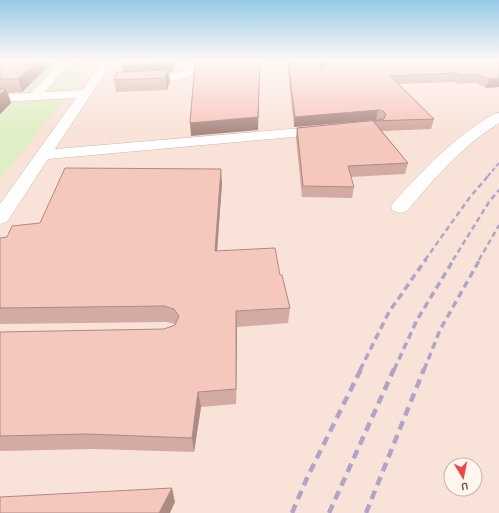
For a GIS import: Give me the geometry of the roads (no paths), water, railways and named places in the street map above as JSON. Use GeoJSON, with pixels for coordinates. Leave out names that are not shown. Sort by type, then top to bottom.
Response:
{"type":"FeatureCollection","features":[{"type":"Feature","properties":{"kind":"street"},"geometry":{"type":"LineString","coordinates":[[35,96],[45,85]]}},
{"type":"Feature","properties":{"kind":"street"},"geometry":{"type":"LineString","coordinates":[[0,218],[84,94],[95,85]]}},
{"type":"Feature","properties":{"kind":"street"},"geometry":{"type":"LineString","coordinates":[[0,98],[84,94]]}},
{"type":"Feature","properties":{"kind":"street"},"geometry":{"type":"LineString","coordinates":[[400,207],[443,158],[470,136],[499,118]]}},
{"type":"Feature","properties":{"kind":"street"},"geometry":{"type":"LineString","coordinates":[[44,155],[337,128]]}},
{"type":"Feature","properties":{"kind":"railway"},"geometry":{"type":"LineString","coordinates":[[488,176],[499,163]]}},
{"type":"Feature","properties":{"kind":"railway"},"geometry":{"type":"LineString","coordinates":[[425,260],[470,197],[489,175]]}},
{"type":"Feature","properties":{"kind":"railway"},"geometry":{"type":"LineString","coordinates":[[453,260],[489,202],[499,190]]}},
{"type":"Feature","properties":{"kind":"railway"},"geometry":{"type":"LineString","coordinates":[[479,260],[499,225]]}},
{"type":"Feature","properties":{"kind":"railway"},"geometry":{"type":"LineString","coordinates":[[360,370],[389,312],[426,259]]}},
{"type":"Feature","properties":{"kind":"railway"},"geometry":{"type":"LineString","coordinates":[[394,370],[417,320],[454,259]]}},
{"type":"Feature","properties":{"kind":"railway"},"geometry":{"type":"LineString","coordinates":[[424,370],[440,330],[480,259]]}},
{"type":"Feature","properties":{"kind":"railway"},"geometry":{"type":"LineString","coordinates":[[292,513],[307,478],[361,369]]}},
{"type":"Feature","properties":{"kind":"railway"},"geometry":{"type":"LineString","coordinates":[[329,513],[394,369]]}},
{"type":"Feature","properties":{"kind":"railway"},"geometry":{"type":"LineString","coordinates":[[366,513],[424,369]]}}]}
